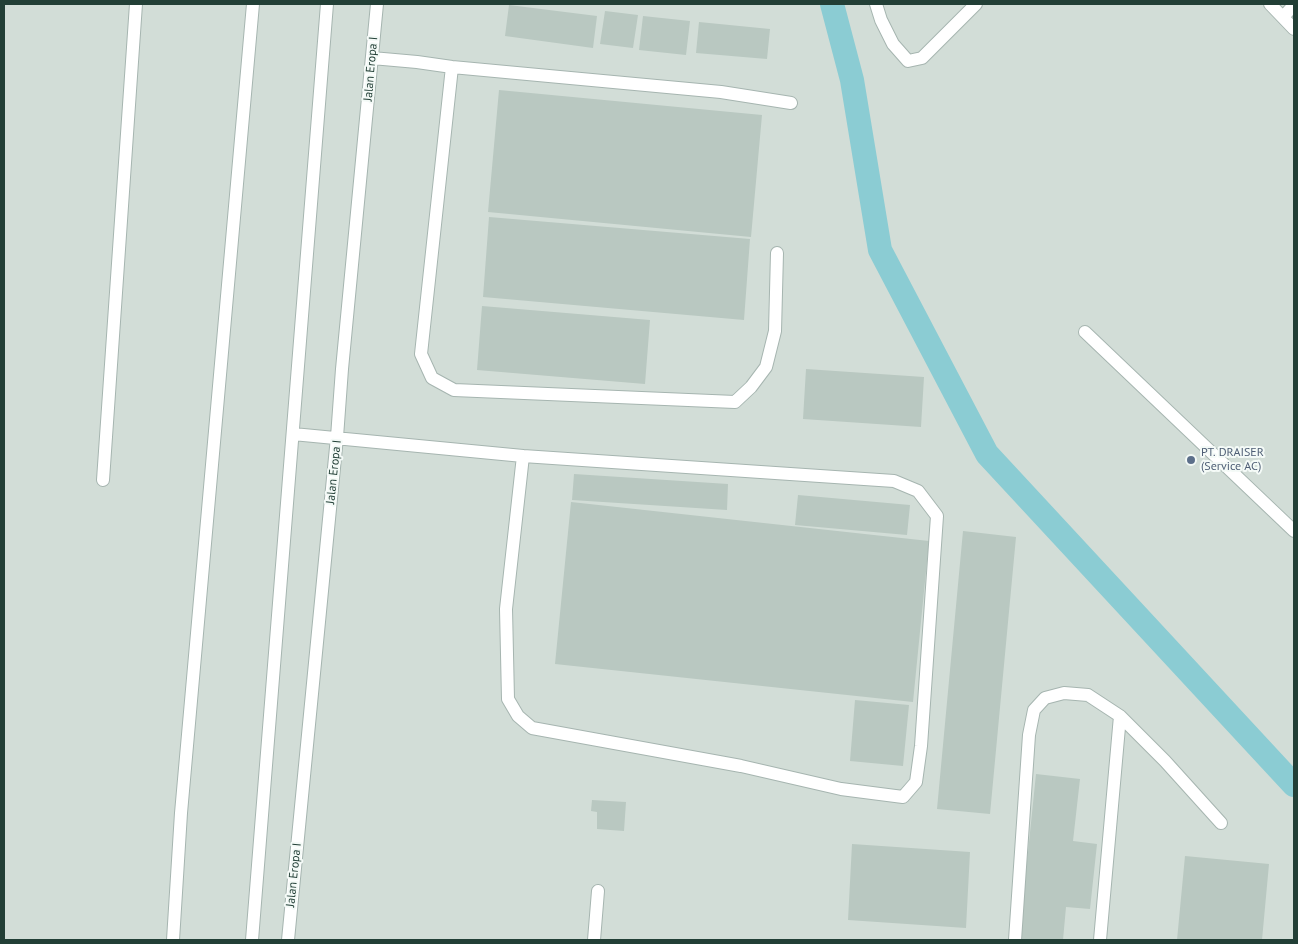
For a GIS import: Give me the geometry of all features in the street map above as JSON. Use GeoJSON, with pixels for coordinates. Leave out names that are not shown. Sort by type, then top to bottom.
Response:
{"type":"FeatureCollection","features":[{"type":"Feature","properties":{"kind":"lane"},"geometry":{"type":"LineString","coordinates":[[103,480],[136,4]]}},
{"type":"Feature","properties":{"kind":"lane"},"geometry":{"type":"LineString","coordinates":[[173,940],[181,813],[253,4]]}},
{"type":"Feature","properties":{"kind":"lane"},"geometry":{"type":"LineString","coordinates":[[252,940],[327,4]]}},
{"type":"Feature","properties":{"kind":"lane","name":"Jalan Eropa I"},"geometry":{"type":"LineString","coordinates":[[288,940],[377,4]]}},
{"type":"Feature","properties":{"kind":"lane"},"geometry":{"type":"LineString","coordinates":[[876,4],[881,20],[893,44],[908,61],[922,58],[976,4]]}},
{"type":"Feature","properties":{"kind":"lane"},"geometry":{"type":"LineString","coordinates":[[1270,4],[1294,29]]}},
{"type":"Feature","properties":{"kind":"lane"},"geometry":{"type":"LineString","coordinates":[[1283,17],[1294,6]]}},
{"type":"Feature","properties":{"kind":"lane"},"geometry":{"type":"LineString","coordinates":[[372,58],[721,92],[791,103]]}},
{"type":"Feature","properties":{"kind":"lane"},"geometry":{"type":"LineString","coordinates":[[452,67],[421,354],[432,378],[454,390],[735,402],[751,387],[766,367],[775,331],[777,253]]}},
{"type":"Feature","properties":{"kind":"lane"},"geometry":{"type":"LineString","coordinates":[[1085,332],[1294,531]]}},
{"type":"Feature","properties":{"kind":"lane"},"geometry":{"type":"LineString","coordinates":[[293,434],[522,456],[894,481],[918,492],[937,516],[921,746],[916,782],[903,797],[841,789],[741,766],[532,728],[518,716],[508,699],[506,609],[522,456]]}},
{"type":"Feature","properties":{"kind":"lane"},"geometry":{"type":"LineString","coordinates":[[1015,940],[1029,735],[1034,710],[1046,698],[1064,693],[1088,696],[1120,716],[1221,823]]}},
{"type":"Feature","properties":{"kind":"lane"},"geometry":{"type":"LineString","coordinates":[[1100,940],[1120,716]]}},
{"type":"Feature","properties":{"kind":"lane"},"geometry":{"type":"LineString","coordinates":[[594,940],[598,891]]}},
{"type":"Feature","properties":{"kind":"shaded area"},"geometry":{"type":"Polygon","coordinates":[[[4,4],[1294,4],[1294,940],[4,940],[4,4]]]}},
{"type":"Feature","properties":{"kind":"building"},"geometry":{"type":"Polygon","coordinates":[[[509,5],[597,16],[593,48],[505,36],[509,5]]]}},
{"type":"Feature","properties":{"kind":"building"},"geometry":{"type":"Polygon","coordinates":[[[605,11],[638,15],[633,48],[600,44],[605,11]]]}},
{"type":"Feature","properties":{"kind":"building"},"geometry":{"type":"Polygon","coordinates":[[[643,16],[690,21],[686,55],[639,50],[643,16]]]}},
{"type":"Feature","properties":{"kind":"building"},"geometry":{"type":"Polygon","coordinates":[[[699,22],[770,29],[767,59],[696,53],[699,22]]]}},
{"type":"Feature","properties":{"kind":"building"},"geometry":{"type":"Polygon","coordinates":[[[499,90],[762,115],[751,237],[488,212],[499,90]]]}},
{"type":"Feature","properties":{"kind":"building"},"geometry":{"type":"Polygon","coordinates":[[[489,217],[750,239],[744,320],[483,297],[489,217]]]}},
{"type":"Feature","properties":{"kind":"building"},"geometry":{"type":"Polygon","coordinates":[[[482,306],[650,320],[645,384],[477,370],[482,306]]]}},
{"type":"Feature","properties":{"kind":"building"},"geometry":{"type":"Polygon","coordinates":[[[806,369],[924,377],[921,427],[803,419],[806,369]]]}},
{"type":"Feature","properties":{"kind":"building"},"geometry":{"type":"Polygon","coordinates":[[[574,474],[728,484],[727,510],[572,500],[574,474]]]}},
{"type":"Feature","properties":{"kind":"building"},"geometry":{"type":"Polygon","coordinates":[[[798,495],[910,505],[907,535],[795,525],[798,495]]]}},
{"type":"Feature","properties":{"kind":"building"},"geometry":{"type":"Polygon","coordinates":[[[571,502],[929,541],[913,702],[555,664],[571,502]]]}},
{"type":"Feature","properties":{"kind":"building"},"geometry":{"type":"Polygon","coordinates":[[[963,531],[1016,537],[990,814],[937,809],[963,531]]]}},
{"type":"Feature","properties":{"kind":"building"},"geometry":{"type":"Polygon","coordinates":[[[855,700],[909,705],[903,766],[850,761],[855,700]]]}},
{"type":"Feature","properties":{"kind":"building"},"geometry":{"type":"Polygon","coordinates":[[[1036,774],[1080,779],[1073,841],[1097,844],[1090,909],[1066,907],[1063,940],[1019,940],[1036,774]]]}},
{"type":"Feature","properties":{"kind":"building"},"geometry":{"type":"Polygon","coordinates":[[[592,800],[626,802],[624,831],[597,829],[597,812],[591,811],[592,800]]]}},
{"type":"Feature","properties":{"kind":"building"},"geometry":{"type":"Polygon","coordinates":[[[852,844],[970,852],[966,928],[848,920],[852,844]]]}},
{"type":"Feature","properties":{"kind":"building"},"geometry":{"type":"Polygon","coordinates":[[[1185,856],[1269,864],[1262,940],[1177,940],[1185,856]]]}},
{"type":"Feature","properties":{"kind":"waterway"},"geometry":{"type":"LineString","coordinates":[[832,4],[852,80],[880,250],[987,454],[1294,785]]}},
{"type":"Feature","properties":{"kind":"place","name":"PT. DRAISER (Service AC)"},"geometry":{"type":"Point","coordinates":[1191,460]}}]}
